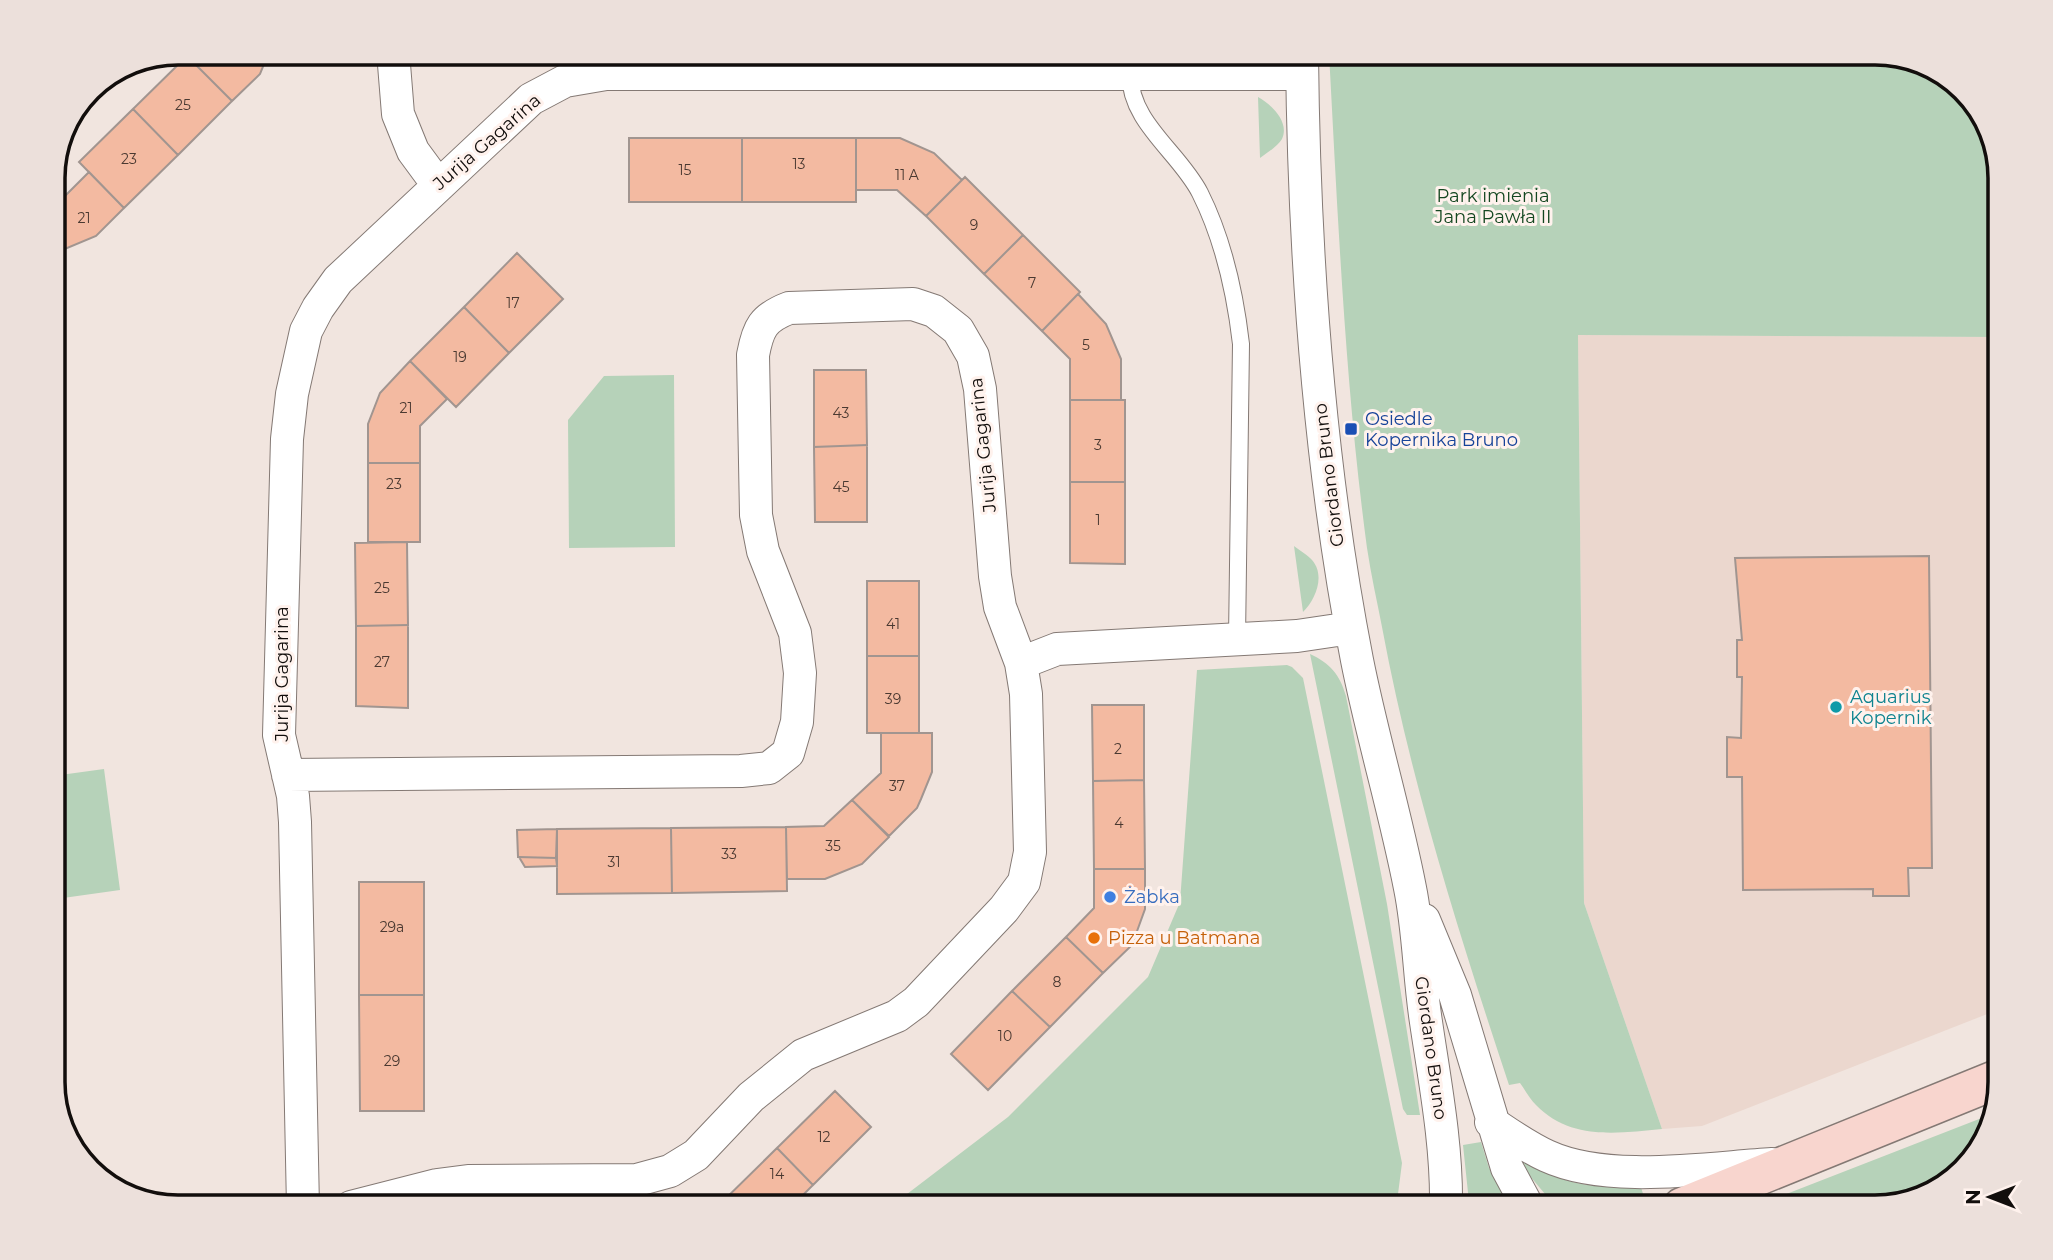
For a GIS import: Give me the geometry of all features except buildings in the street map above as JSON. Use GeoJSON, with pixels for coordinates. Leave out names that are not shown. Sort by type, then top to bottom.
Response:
{"type":"FeatureCollection","features":[{"type":"Feature","properties":{"kind":"main road"},"geometry":{"type":"LineString","coordinates":[[1713,1195],[1988,1083]]}},
{"type":"Feature","properties":{"kind":"street"},"geometry":{"type":"LineString","coordinates":[[394,65],[398,114],[414,151],[438,185]]}},
{"type":"Feature","properties":{"kind":"street","name":"Jurija Gagarina"},"geometry":{"type":"LineString","coordinates":[[303,1195],[298,881],[293,796],[279,735],[286,439],[306,331],[338,280],[531,99],[565,81],[606,74],[1130,74],[1271,65]]}},
{"type":"Feature","properties":{"kind":"street","name":"Giordano Bruno"},"geometry":{"type":"LineString","coordinates":[[1302,65],[1305,181],[1315,356],[1330,494],[1351,628],[1411,890],[1423,1003],[1443,1134],[1446,1195]]}},
{"type":"Feature","properties":{"kind":"street","name":"Jurija Gagarina"},"geometry":{"type":"LineString","coordinates":[[288,775],[741,771],[769,768],[788,753],[797,722],[800,673],[795,633],[763,551],[756,515],[753,355],[757,332],[771,315],[789,308],[913,304],[934,311],[958,330],[973,356],[981,388],[995,576],[1000,607],[1021,663],[1026,694],[1030,852],[1024,882],[1004,909],[916,1002],[897,1016],[803,1055],[751,1097],[695,1155],[670,1171],[637,1180],[468,1181],[437,1185],[400,1195]]}},
{"type":"Feature","properties":{"kind":"street"},"geometry":{"type":"LineString","coordinates":[[1021,663],[1057,649],[1297,636],[1351,628]]}},
{"type":"Feature","properties":{"kind":"street","name":"Giordano Bruno"},"geometry":{"type":"LineString","coordinates":[[1411,890],[1455,995],[1507,1168],[1521,1195]]}},
{"type":"Feature","properties":{"kind":"street"},"geometry":{"type":"LineString","coordinates":[[1492,1122],[1537,1151],[1574,1166],[1651,1172],[1791,1162]]}},
{"type":"Feature","properties":{"kind":"lane"},"geometry":{"type":"LineString","coordinates":[[1130,74],[1130,89],[1136,108],[1178,159],[1199,191],[1215,229],[1238,312],[1241,344],[1237,639]]}},
{"type":"Feature","properties":{"kind":"shaded area"},"geometry":{"type":"Polygon","coordinates":[[[1578,335],[1988,337],[1988,1014],[1702,1126],[1662,1129],[1584,903],[1578,335]]]}},
{"type":"Feature","properties":{"kind":"green space","name":"Park imienia Jana Pawła II"},"geometry":{"type":"Polygon","coordinates":[[[1330,65],[1890,66],[1918,73],[1950,93],[1969,115],[1982,141],[1988,170],[1988,337],[1578,335],[1584,903],[1662,1129],[1612,1133],[1580,1129],[1550,1117],[1534,1103],[1520,1083],[1509,1085],[1454,915],[1422,801],[1372,578],[1359,486],[1339,239],[1330,65]]]}},
{"type":"Feature","properties":{"kind":"green space"},"geometry":{"type":"Polygon","coordinates":[[[1258,97],[1278,114],[1284,133],[1278,144],[1260,158],[1258,97]]]}},
{"type":"Feature","properties":{"kind":"green space"},"geometry":{"type":"Polygon","coordinates":[[[674,375],[675,547],[569,548],[568,420],[604,376],[674,375]]]}},
{"type":"Feature","properties":{"kind":"green space"},"geometry":{"type":"Polygon","coordinates":[[[1294,546],[1312,560],[1318,573],[1315,594],[1303,612],[1294,546]]]}},
{"type":"Feature","properties":{"kind":"green space"},"geometry":{"type":"Polygon","coordinates":[[[1310,654],[1333,670],[1346,696],[1387,904],[1420,1115],[1407,1115],[1403,1109],[1310,654]]]}},
{"type":"Feature","properties":{"kind":"green space"},"geometry":{"type":"Polygon","coordinates":[[[1287,665],[1303,678],[1402,1163],[1397,1195],[906,1195],[1008,1117],[1148,977],[1180,902],[1197,670],[1287,665]]]}},
{"type":"Feature","properties":{"kind":"green space"},"geometry":{"type":"Polygon","coordinates":[[[104,769],[120,890],[65,898],[65,774],[104,769]]]}},
{"type":"Feature","properties":{"kind":"green space"},"geometry":{"type":"Polygon","coordinates":[[[1982,1118],[1965,1151],[1944,1172],[1918,1187],[1875,1195],[1784,1195],[1982,1118]]]}},
{"type":"Feature","properties":{"kind":"green space"},"geometry":{"type":"Polygon","coordinates":[[[1481,1142],[1489,1168],[1503,1193],[1468,1195],[1463,1145],[1481,1142]]]}},
{"type":"Feature","properties":{"kind":"green space"},"geometry":{"type":"Polygon","coordinates":[[[1521,1158],[1551,1175],[1578,1183],[1606,1186],[1640,1184],[1643,1195],[1547,1195],[1519,1163],[1521,1158]]]}},
{"type":"Feature","properties":{"kind":"place","name":"Osiedle Kopernika Bruno"},"geometry":{"type":"Point","coordinates":[1351,429]}},
{"type":"Feature","properties":{"kind":"place","name":"Aquarius Kopernik"},"geometry":{"type":"Point","coordinates":[1836,707]}},
{"type":"Feature","properties":{"kind":"place","name":"Żabka"},"geometry":{"type":"Point","coordinates":[1110,897]}},
{"type":"Feature","properties":{"kind":"place","name":"Pizza u Batmana"},"geometry":{"type":"Point","coordinates":[1094,938]}}]}
